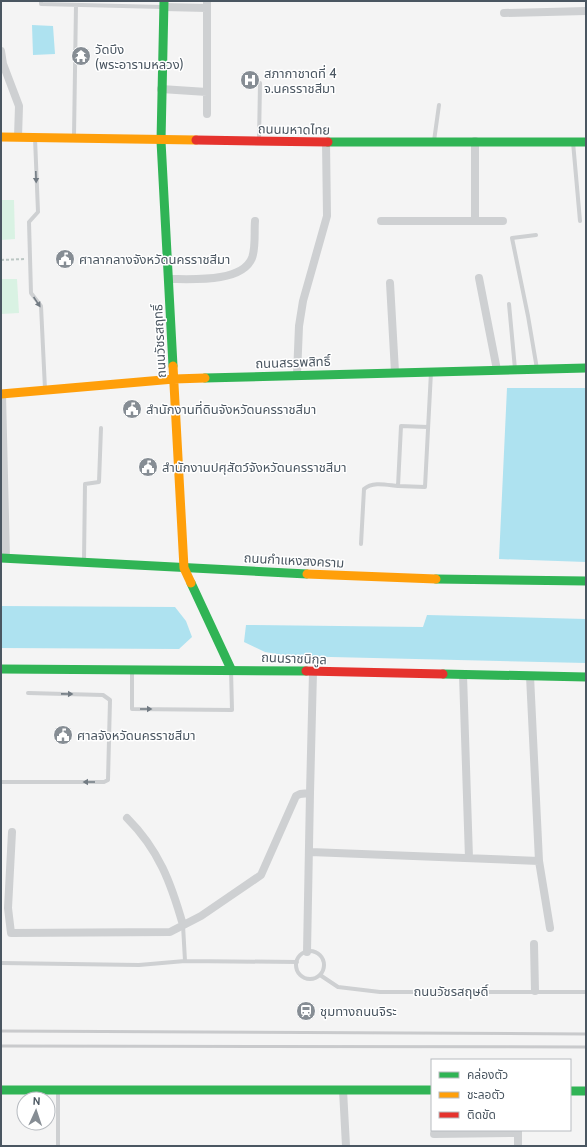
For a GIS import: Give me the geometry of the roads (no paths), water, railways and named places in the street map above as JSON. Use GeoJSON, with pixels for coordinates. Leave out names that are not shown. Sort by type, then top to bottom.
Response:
{"type":"FeatureCollection","features":[{"type":"Feature","properties":{"kind":"street"},"geometry":{"type":"LineString","coordinates":[[164,4],[207,5],[207,114]]}},
{"type":"Feature","properties":{"kind":"street","name":"ถนนวัชรสฤทธิ์"},"geometry":{"type":"LineString","coordinates":[[164,4],[161,141],[184,568],[232,669]]}},
{"type":"Feature","properties":{"kind":"street"},"geometry":{"type":"LineString","coordinates":[[504,13],[586,11]]}},
{"type":"Feature","properties":{"kind":"street"},"geometry":{"type":"LineString","coordinates":[[1,51],[3,64],[19,106],[18,137]]}},
{"type":"Feature","properties":{"kind":"street"},"geometry":{"type":"LineString","coordinates":[[161,89],[207,92]]}},
{"type":"Feature","properties":{"kind":"street","name":"ถนนมหาดไทย"},"geometry":{"type":"LineString","coordinates":[[1,137],[161,141],[586,142]]}},
{"type":"Feature","properties":{"kind":"street"},"geometry":{"type":"LineString","coordinates":[[475,141],[475,221]]}},
{"type":"Feature","properties":{"kind":"street"},"geometry":{"type":"LineString","coordinates":[[297,375],[299,326],[303,301],[327,216],[326,142]]}},
{"type":"Feature","properties":{"kind":"street"},"geometry":{"type":"LineString","coordinates":[[169,279],[213,278],[241,270],[248,265],[254,253],[254,220]]}},
{"type":"Feature","properties":{"kind":"street"},"geometry":{"type":"LineString","coordinates":[[381,221],[503,221]]}},
{"type":"Feature","properties":{"kind":"street"},"geometry":{"type":"LineString","coordinates":[[479,278],[497,370]]}},
{"type":"Feature","properties":{"kind":"street"},"geometry":{"type":"LineString","coordinates":[[390,283],[395,372]]}},
{"type":"Feature","properties":{"kind":"street","name":"ถนนสรรพสิทธิ์"},"geometry":{"type":"LineString","coordinates":[[2,394],[174,379],[586,368]]}},
{"type":"Feature","properties":{"kind":"street"},"geometry":{"type":"LineString","coordinates":[[2,394],[4,558]]}},
{"type":"Feature","properties":{"kind":"street","name":"ถนนกำแหงสงคราม"},"geometry":{"type":"LineString","coordinates":[[4,558],[403,579],[586,582]]}},
{"type":"Feature","properties":{"kind":"street","name":"ถนนราชนิกูล"},"geometry":{"type":"LineString","coordinates":[[1,669],[232,669],[586,677]]}},
{"type":"Feature","properties":{"kind":"street"},"geometry":{"type":"LineString","coordinates":[[308,952],[313,672]]}},
{"type":"Feature","properties":{"kind":"street"},"geometry":{"type":"LineString","coordinates":[[463,674],[469,858]]}},
{"type":"Feature","properties":{"kind":"street"},"geometry":{"type":"LineString","coordinates":[[530,676],[539,861],[550,928]]}},
{"type":"Feature","properties":{"kind":"street"},"geometry":{"type":"LineString","coordinates":[[12,832],[8,908],[10,933],[170,932],[201,916],[261,875],[296,796],[310,793]]}},
{"type":"Feature","properties":{"kind":"street"},"geometry":{"type":"LineString","coordinates":[[128,818],[144,835],[159,859],[184,925]]}},
{"type":"Feature","properties":{"kind":"street"},"geometry":{"type":"LineString","coordinates":[[310,852],[539,861]]}},
{"type":"Feature","properties":{"kind":"street"},"geometry":{"type":"LineString","coordinates":[[534,944],[535,991]]}},
{"type":"Feature","properties":{"kind":"street"},"geometry":{"type":"LineString","coordinates":[[1,1090],[431,1090]]}},
{"type":"Feature","properties":{"kind":"street"},"geometry":{"type":"LineString","coordinates":[[343,1090],[346,1146]]}},
{"type":"Feature","properties":{"kind":"street"},"geometry":{"type":"LineString","coordinates":[[571,1091],[586,1091]]}},
{"type":"Feature","properties":{"kind":"street"},"geometry":{"type":"LineString","coordinates":[[434,1134],[518,1132],[518,1146]]}},
{"type":"Feature","properties":{"kind":"lane"},"geometry":{"type":"LineString","coordinates":[[41,1],[41,4],[76,5],[101,3],[164,4]]}},
{"type":"Feature","properties":{"kind":"lane"},"geometry":{"type":"LineString","coordinates":[[74,139],[76,5]]}},
{"type":"Feature","properties":{"kind":"lane"},"geometry":{"type":"LineString","coordinates":[[259,141],[260,83]]}},
{"type":"Feature","properties":{"kind":"lane"},"geometry":{"type":"LineString","coordinates":[[434,141],[439,105]]}},
{"type":"Feature","properties":{"kind":"lane"},"geometry":{"type":"LineString","coordinates":[[35,138],[38,212],[29,222],[31,294],[40,306],[45,390]]}},
{"type":"Feature","properties":{"kind":"lane"},"geometry":{"type":"LineString","coordinates":[[573,142],[580,221]]}},
{"type":"Feature","properties":{"kind":"lane"},"geometry":{"type":"LineString","coordinates":[[536,235],[512,238],[537,369]]}},
{"type":"Feature","properties":{"kind":"lane"},"geometry":{"type":"LineString","coordinates":[[509,304],[515,369]]}},
{"type":"Feature","properties":{"kind":"lane"},"geometry":{"type":"LineString","coordinates":[[361,544],[364,489],[368,486],[376,484],[425,487],[431,372]]}},
{"type":"Feature","properties":{"kind":"lane"},"geometry":{"type":"LineString","coordinates":[[398,486],[401,426],[428,427]]}},
{"type":"Feature","properties":{"kind":"lane"},"geometry":{"type":"LineString","coordinates":[[84,562],[85,484],[99,482],[101,428]]}},
{"type":"Feature","properties":{"kind":"lane"},"geometry":{"type":"LineString","coordinates":[[132,670],[132,709],[232,710],[232,669]]}},
{"type":"Feature","properties":{"kind":"lane"},"geometry":{"type":"LineString","coordinates":[[1,782],[104,782],[108,780],[110,700],[103,695],[28,693]]}},
{"type":"Feature","properties":{"kind":"lane"},"geometry":{"type":"LineString","coordinates":[[184,925],[185,961]]}},
{"type":"Feature","properties":{"kind":"lane"},"geometry":{"type":"LineString","coordinates":[[308,952],[321,956],[324,966],[320,975],[309,979],[299,973],[297,962],[303,954],[308,952]]}},
{"type":"Feature","properties":{"kind":"lane"},"geometry":{"type":"LineString","coordinates":[[1,963],[139,965],[185,961],[297,962]]}},
{"type":"Feature","properties":{"kind":"lane","name":"ถนนวัชรสฤษดิ์"},"geometry":{"type":"LineString","coordinates":[[320,975],[338,987],[380,992],[586,992]]}},
{"type":"Feature","properties":{"kind":"lane"},"geometry":{"type":"LineString","coordinates":[[58,1091],[58,1146]]}},
{"type":"Feature","properties":{"kind":"water"},"geometry":{"type":"Polygon","coordinates":[[[32,25],[53,26],[55,54],[33,55],[32,25]]]}},
{"type":"Feature","properties":{"kind":"water"},"geometry":{"type":"Polygon","coordinates":[[[507,388],[586,388],[586,562],[499,559],[507,388]]]}},
{"type":"Feature","properties":{"kind":"water"},"geometry":{"type":"Polygon","coordinates":[[[1,606],[175,607],[186,621],[192,637],[179,649],[1,648],[1,606]]]}},
{"type":"Feature","properties":{"kind":"water"},"geometry":{"type":"Polygon","coordinates":[[[427,615],[586,619],[586,663],[289,656],[265,652],[244,642],[246,625],[423,627],[427,615]]]}},
{"type":"Feature","properties":{"kind":"railway"},"geometry":{"type":"LineString","coordinates":[[1,1031],[586,1034]]}},
{"type":"Feature","properties":{"kind":"railway"},"geometry":{"type":"LineString","coordinates":[[1,1046],[586,1047]]}},
{"type":"Feature","properties":{"kind":"place","name":"วัดบึง (พระอารามหลวง)"},"geometry":{"type":"Point","coordinates":[81,56]}},
{"type":"Feature","properties":{"kind":"place","name":"สภากาชาดที่ 4 จ.นครราชสีมา"},"geometry":{"type":"Point","coordinates":[250,80]}},
{"type":"Feature","properties":{"kind":"place","name":"ศาลากลางจังหวัดนครราชสีมา"},"geometry":{"type":"Point","coordinates":[65,259]}},
{"type":"Feature","properties":{"kind":"place","name":"สำนักงานที่ดินจังหวัดนครราชสีมา"},"geometry":{"type":"Point","coordinates":[132,409]}},
{"type":"Feature","properties":{"kind":"place","name":"สำนักงานปศุสัตว์จังหวัดนครราชสีมา"},"geometry":{"type":"Point","coordinates":[148,467]}},
{"type":"Feature","properties":{"kind":"place","name":"ศาลจังหวัดนครราชสีมา"},"geometry":{"type":"Point","coordinates":[63,735]}},
{"type":"Feature","properties":{"kind":"place","name":"ชุมทางถนนจิระ"},"geometry":{"type":"Point","coordinates":[306,1011]}}]}
